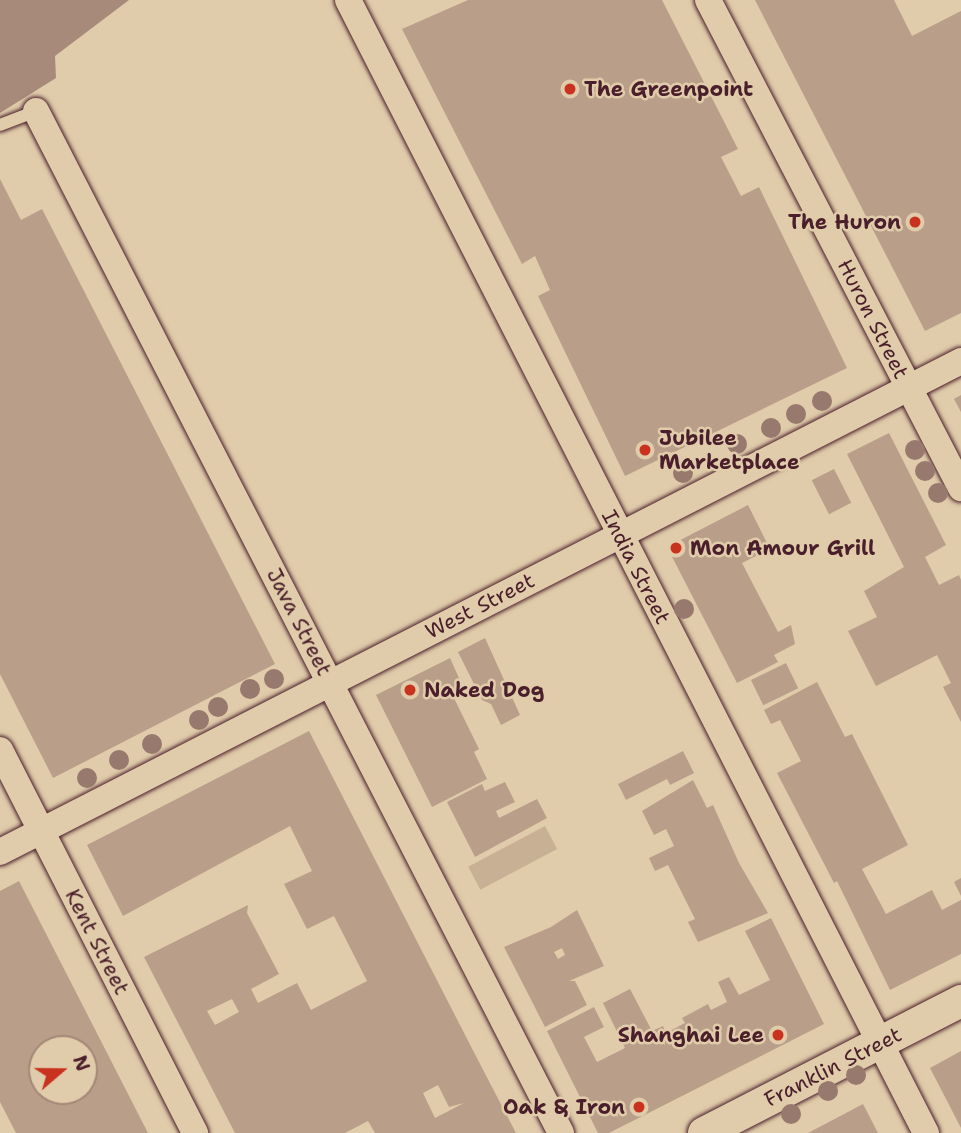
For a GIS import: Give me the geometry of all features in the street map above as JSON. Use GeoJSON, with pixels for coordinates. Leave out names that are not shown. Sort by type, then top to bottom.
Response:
{"type":"FeatureCollection","features":[{"type":"Feature","properties":{"kind":"street","name":"India Street"},"geometry":{"type":"LineString","coordinates":[[348,0],[926,1133]]}},
{"type":"Feature","properties":{"kind":"street","name":"Huron Street"},"geometry":{"type":"LineString","coordinates":[[708,0],[961,488]]}},
{"type":"Feature","properties":{"kind":"street","name":"Java Street"},"geometry":{"type":"LineString","coordinates":[[36,111],[561,1133]]}},
{"type":"Feature","properties":{"kind":"street","name":"West Street"},"geometry":{"type":"LineString","coordinates":[[0,852],[961,361]]}},
{"type":"Feature","properties":{"kind":"street","name":"Kent Street"},"geometry":{"type":"LineString","coordinates":[[0,750],[195,1133]]}},
{"type":"Feature","properties":{"kind":"street","name":"Franklin Street"},"geometry":{"type":"LineString","coordinates":[[704,1133],[961,1001]]}},
{"type":"Feature","properties":{"kind":"lane"},"geometry":{"type":"LineString","coordinates":[[0,125],[36,111]]}},
{"type":"Feature","properties":{"kind":"shaded area"},"geometry":{"type":"Polygon","coordinates":[[[0,0],[129,0],[55,56],[56,78],[0,113],[0,0]]]}},
{"type":"Feature","properties":{"kind":"shaded area"},"geometry":{"type":"Polygon","coordinates":[[[545,826],[557,849],[480,890],[468,867],[545,826]]]}},
{"type":"Feature","properties":{"kind":"building"},"geometry":{"type":"Polygon","coordinates":[[[468,0],[662,0],[738,149],[721,157],[741,196],[759,187],[847,368],[625,476],[538,296],[550,290],[535,256],[522,264],[402,29],[468,0]]]}},
{"type":"Feature","properties":{"kind":"building","name":"The Huron"},"geometry":{"type":"Polygon","coordinates":[[[755,0],[894,0],[912,36],[961,11],[961,313],[925,331],[755,0]]]}},
{"type":"Feature","properties":{"kind":"building"},"geometry":{"type":"Polygon","coordinates":[[[0,179],[21,220],[42,209],[275,664],[53,778],[0,674],[0,179]]]}},
{"type":"Feature","properties":{"kind":"building"},"geometry":{"type":"Polygon","coordinates":[[[961,395],[961,412],[954,399],[961,395]]]}},
{"type":"Feature","properties":{"kind":"building"},"geometry":{"type":"Polygon","coordinates":[[[889,433],[946,545],[925,557],[939,585],[959,575],[961,580],[961,722],[943,687],[951,683],[937,655],[876,686],[848,631],[877,617],[864,591],[904,567],[847,454],[889,433]]]}},
{"type":"Feature","properties":{"kind":"building"},"geometry":{"type":"Polygon","coordinates":[[[834,469],[851,503],[829,514],[812,480],[834,469]]]}},
{"type":"Feature","properties":{"kind":"building"},"geometry":{"type":"Polygon","coordinates":[[[748,505],[770,549],[742,563],[778,632],[791,625],[795,644],[774,655],[778,662],[737,683],[667,547],[748,505]]]}},
{"type":"Feature","properties":{"kind":"building"},"geometry":{"type":"Polygon","coordinates":[[[485,638],[520,715],[501,725],[491,704],[482,700],[458,652],[485,638]]]}},
{"type":"Feature","properties":{"kind":"building"},"geometry":{"type":"Polygon","coordinates":[[[450,658],[463,687],[451,692],[479,749],[474,752],[487,779],[432,807],[376,695],[450,658]]]}},
{"type":"Feature","properties":{"kind":"building"},"geometry":{"type":"Polygon","coordinates":[[[786,663],[798,688],[763,705],[751,680],[786,663]]]}},
{"type":"Feature","properties":{"kind":"building"},"geometry":{"type":"Polygon","coordinates":[[[817,682],[845,737],[852,734],[908,845],[862,869],[886,914],[932,890],[942,910],[961,900],[961,954],[890,990],[837,881],[834,883],[777,773],[801,761],[780,720],[771,724],[764,710],[817,682]]]}},
{"type":"Feature","properties":{"kind":"building"},"geometry":{"type":"Polygon","coordinates":[[[309,731],[516,1133],[375,1133],[368,1121],[345,1133],[235,1133],[144,957],[248,905],[247,913],[279,974],[251,989],[258,1003],[297,983],[311,1010],[367,981],[334,916],[307,929],[284,884],[312,871],[290,826],[123,916],[87,845],[309,731]],[[232,999],[207,1011],[215,1025],[239,1012],[232,999]],[[438,1085],[423,1093],[435,1118],[464,1103],[449,1107],[438,1085]]]}},
{"type":"Feature","properties":{"kind":"building"},"geometry":{"type":"Polygon","coordinates":[[[683,751],[694,773],[670,785],[667,779],[626,800],[618,784],[683,751]]]}},
{"type":"Feature","properties":{"kind":"building"},"geometry":{"type":"Polygon","coordinates":[[[693,780],[707,808],[713,805],[739,863],[768,913],[698,942],[688,922],[695,919],[668,865],[655,871],[649,858],[674,846],[666,829],[654,835],[642,811],[693,780]]]}},
{"type":"Feature","properties":{"kind":"building"},"geometry":{"type":"Polygon","coordinates":[[[505,782],[515,802],[496,811],[499,818],[537,799],[547,818],[475,857],[447,802],[482,784],[485,791],[505,782]]]}},
{"type":"Feature","properties":{"kind":"building"},"geometry":{"type":"Polygon","coordinates":[[[961,878],[961,896],[954,882],[961,878]]]}},
{"type":"Feature","properties":{"kind":"building"},"geometry":{"type":"Polygon","coordinates":[[[19,881],[98,1035],[28,1035],[28,1105],[98,1105],[98,1035],[148,1133],[16,1133],[0,1102],[0,891],[19,881]]]}},
{"type":"Feature","properties":{"kind":"building"},"geometry":{"type":"Polygon","coordinates":[[[577,910],[604,966],[569,981],[575,981],[587,1005],[545,1027],[504,947],[551,927],[577,910]],[[562,948],[554,952],[558,959],[565,955],[562,948]]]}},
{"type":"Feature","properties":{"kind":"building"},"geometry":{"type":"Polygon","coordinates":[[[771,918],[824,1024],[609,1133],[598,1133],[547,1031],[594,1007],[604,1027],[584,1037],[597,1062],[625,1048],[603,1003],[630,989],[652,1031],[663,1026],[666,1033],[685,1023],[682,1018],[708,1004],[711,1010],[727,1002],[718,982],[729,977],[739,995],[770,980],[745,931],[771,918]]]}},
{"type":"Feature","properties":{"kind":"building"},"geometry":{"type":"Polygon","coordinates":[[[961,1051],[961,1128],[930,1068],[961,1051]]]}},
{"type":"Feature","properties":{"kind":"building"},"geometry":{"type":"Polygon","coordinates":[[[863,1104],[878,1133],[808,1133],[863,1104]]]}},
{"type":"Feature","properties":{"kind":"place","name":"The Greenpoint"},"geometry":{"type":"Point","coordinates":[570,89]}},
{"type":"Feature","properties":{"kind":"place","name":"The Huron"},"geometry":{"type":"Point","coordinates":[915,222]}},
{"type":"Feature","properties":{"kind":"place","name":"Jubilee Marketplace"},"geometry":{"type":"Point","coordinates":[645,450]}},
{"type":"Feature","properties":{"kind":"place","name":"Mon Amour Grill"},"geometry":{"type":"Point","coordinates":[676,548]}},
{"type":"Feature","properties":{"kind":"place","name":"Naked Dog"},"geometry":{"type":"Point","coordinates":[410,690]}},
{"type":"Feature","properties":{"kind":"place","name":"Shanghai Lee"},"geometry":{"type":"Point","coordinates":[778,1035]}},
{"type":"Feature","properties":{"kind":"place","name":"Oak & Iron"},"geometry":{"type":"Point","coordinates":[639,1107]}}]}
